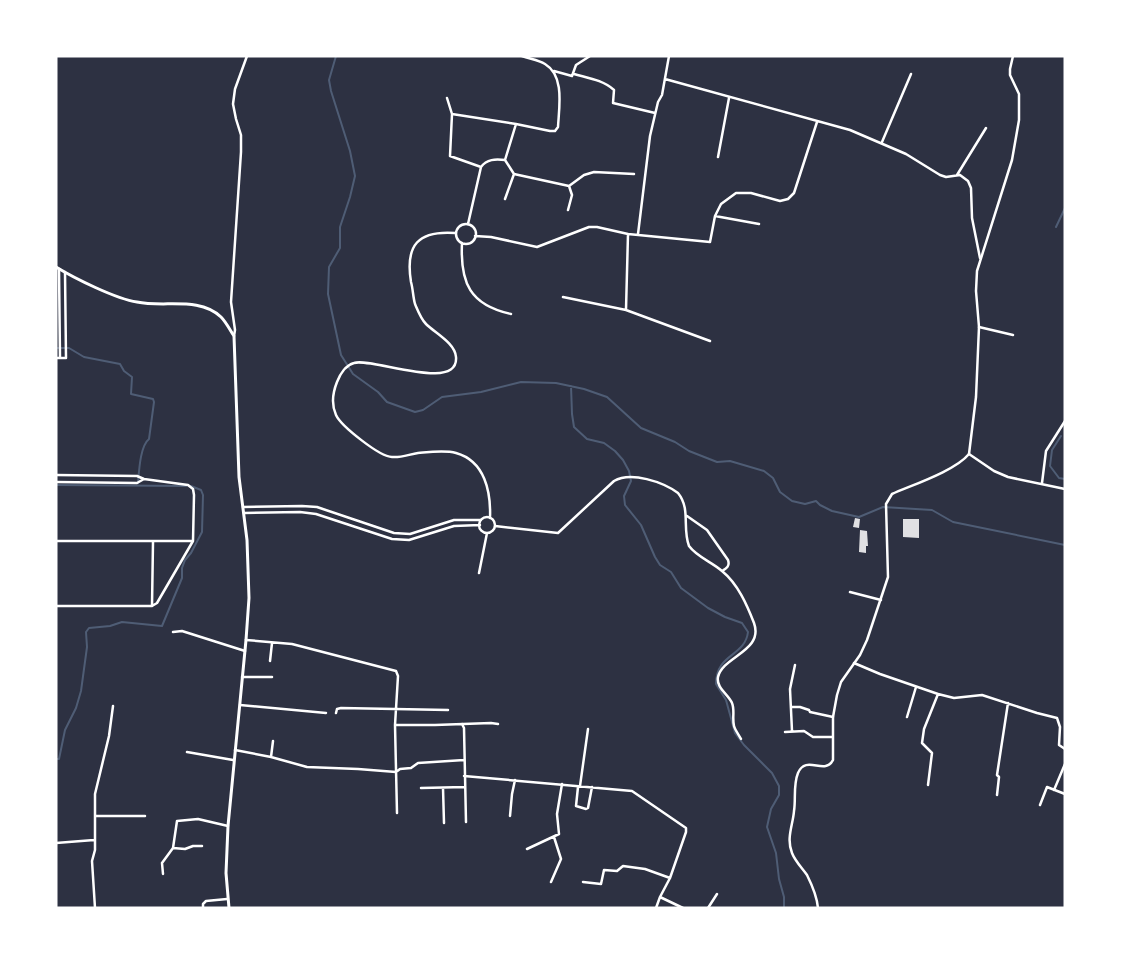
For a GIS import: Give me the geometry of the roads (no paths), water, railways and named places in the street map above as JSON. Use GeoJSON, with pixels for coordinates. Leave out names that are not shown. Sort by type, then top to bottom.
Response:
{"type":"FeatureCollection","features":[{"type":"Feature","properties":{"kind":"main road"},"geometry":{"type":"LineString","coordinates":[[58,268],[121,298],[135,302],[190,304],[212,309],[223,318],[234,336],[239,477],[248,540],[248,577],[246,640],[228,826],[226,873],[229,908]]}},
{"type":"Feature","properties":{"kind":"street"},"geometry":{"type":"LineString","coordinates":[[234,336],[235,330],[230,302],[241,136],[233,104],[235,89],[247,56]]}},
{"type":"Feature","properties":{"kind":"street"},"geometry":{"type":"LineString","coordinates":[[452,114],[555,131],[558,127],[558,86],[552,71],[543,63],[522,56]]}},
{"type":"Feature","properties":{"kind":"street"},"geometry":{"type":"LineString","coordinates":[[574,74],[576,65],[590,56]]}},
{"type":"Feature","properties":{"kind":"street"},"geometry":{"type":"LineString","coordinates":[[638,234],[645,166],[655,113],[661,96],[669,56]]}},
{"type":"Feature","properties":{"kind":"street"},"geometry":{"type":"LineString","coordinates":[[818,908],[818,901],[807,876],[792,854],[790,846],[798,772],[807,764],[825,767],[831,764],[833,760],[833,717],[841,682],[868,640],[888,577],[886,504],[892,494],[944,472],[969,454],[976,397],[979,327],[976,291],[977,271],[1017,139],[1020,102],[1019,94],[1010,75],[1013,56]]}},
{"type":"Feature","properties":{"kind":"street"},"geometry":{"type":"LineString","coordinates":[[552,71],[571,76],[574,74],[606,84],[614,90],[612,103],[655,113]]}},
{"type":"Feature","properties":{"kind":"street"},"geometry":{"type":"LineString","coordinates":[[882,142],[911,74]]}},
{"type":"Feature","properties":{"kind":"street"},"geometry":{"type":"LineString","coordinates":[[665,79],[850,130],[882,142],[906,154],[940,176],[964,176],[971,188],[972,218],[980,258]]}},
{"type":"Feature","properties":{"kind":"street"},"geometry":{"type":"LineString","coordinates":[[447,98],[452,114],[450,156],[481,167]]}},
{"type":"Feature","properties":{"kind":"street"},"geometry":{"type":"LineString","coordinates":[[718,157],[730,98]]}},
{"type":"Feature","properties":{"kind":"street"},"geometry":{"type":"LineString","coordinates":[[476,236],[491,237],[537,247],[589,227],[597,227],[628,234],[710,242],[715,216],[721,204],[736,193],[751,193],[780,201],[788,199],[794,193],[817,122]]}},
{"type":"Feature","properties":{"kind":"street"},"geometry":{"type":"LineString","coordinates":[[504,160],[516,124]]}},
{"type":"Feature","properties":{"kind":"street"},"geometry":{"type":"LineString","coordinates":[[957,175],[986,128]]}},
{"type":"Feature","properties":{"kind":"street"},"geometry":{"type":"LineString","coordinates":[[468,224],[481,167],[494,159],[504,160],[514,174],[569,186],[586,174],[594,172],[634,174]]}},
{"type":"Feature","properties":{"kind":"street"},"geometry":{"type":"LineString","coordinates":[[506,200],[514,174]]}},
{"type":"Feature","properties":{"kind":"street"},"geometry":{"type":"LineString","coordinates":[[568,210],[572,195],[569,186]]}},
{"type":"Feature","properties":{"kind":"street"},"geometry":{"type":"LineString","coordinates":[[715,216],[759,224]]}},
{"type":"Feature","properties":{"kind":"street"},"geometry":{"type":"LineString","coordinates":[[468,224],[474,229],[476,236],[471,242],[462,243],[457,239],[456,233],[461,225],[468,224]]}},
{"type":"Feature","properties":{"kind":"street"},"geometry":{"type":"LineString","coordinates":[[456,233],[439,232],[424,236],[418,241],[411,253],[410,270],[415,302],[420,316],[426,324],[452,347],[456,357],[454,366],[449,372],[441,374],[412,371],[363,361],[353,363],[346,367],[338,378],[332,394],[336,415],[346,427],[367,445],[389,457],[448,451],[458,453],[473,462],[480,469],[486,481],[489,494],[490,518],[494,521],[495,526],[492,531],[487,533]]}},
{"type":"Feature","properties":{"kind":"street"},"geometry":{"type":"LineString","coordinates":[[626,310],[628,234]]}},
{"type":"Feature","properties":{"kind":"street"},"geometry":{"type":"LineString","coordinates":[[462,243],[461,264],[468,288],[480,301],[489,307],[496,311],[511,314]]}},
{"type":"Feature","properties":{"kind":"street"},"geometry":{"type":"LineString","coordinates":[[58,268],[58,358],[66,358],[65,272]]}},
{"type":"Feature","properties":{"kind":"street"},"geometry":{"type":"LineString","coordinates":[[562,297],[626,310],[710,341]]}},
{"type":"Feature","properties":{"kind":"street"},"geometry":{"type":"LineString","coordinates":[[979,327],[1013,335]]}},
{"type":"Feature","properties":{"kind":"street"},"geometry":{"type":"LineString","coordinates":[[58,353],[66,353]]}},
{"type":"Feature","properties":{"kind":"street"},"geometry":{"type":"LineString","coordinates":[[1042,483],[1046,450],[1064,426],[1065,421]]}},
{"type":"Feature","properties":{"kind":"street"},"geometry":{"type":"LineString","coordinates":[[969,454],[994,471],[1032,483],[1042,483],[1065,489]]}},
{"type":"Feature","properties":{"kind":"street"},"geometry":{"type":"LineString","coordinates":[[56,475],[137,476],[144,479],[185,484],[191,486],[194,495],[193,541],[159,601],[152,606],[56,606]]}},
{"type":"Feature","properties":{"kind":"street"},"geometry":{"type":"LineString","coordinates":[[86,475],[86,482]]}},
{"type":"Feature","properties":{"kind":"street"},"geometry":{"type":"LineString","coordinates":[[137,476],[137,483]]}},
{"type":"Feature","properties":{"kind":"street"},"geometry":{"type":"LineString","coordinates":[[495,526],[558,534],[614,481],[628,476],[644,479],[674,490],[680,496],[687,516],[686,532],[689,546],[731,580],[741,594],[755,625],[753,641],[747,649],[724,667],[718,679],[719,685],[731,702],[734,727],[741,739]]}},
{"type":"Feature","properties":{"kind":"street"},"geometry":{"type":"LineString","coordinates":[[56,482],[137,483],[144,479]]}},
{"type":"Feature","properties":{"kind":"street"},"geometry":{"type":"LineString","coordinates":[[243,507],[302,506],[317,508],[394,534],[404,535],[454,520],[490,518]]}},
{"type":"Feature","properties":{"kind":"street"},"geometry":{"type":"LineString","coordinates":[[244,514],[300,512],[316,514],[392,539],[405,541],[454,526],[480,525]]}},
{"type":"Feature","properties":{"kind":"street"},"geometry":{"type":"LineString","coordinates":[[687,516],[707,530],[728,560],[728,567],[722,571]]}},
{"type":"Feature","properties":{"kind":"street"},"geometry":{"type":"LineString","coordinates":[[481,520],[481,530],[487,533]]}},
{"type":"Feature","properties":{"kind":"street"},"geometry":{"type":"LineString","coordinates":[[370,532],[373,526]]}},
{"type":"Feature","properties":{"kind":"street"},"geometry":{"type":"LineString","coordinates":[[479,573],[487,533]]}},
{"type":"Feature","properties":{"kind":"street"},"geometry":{"type":"LineString","coordinates":[[56,541],[193,541]]}},
{"type":"Feature","properties":{"kind":"street"},"geometry":{"type":"LineString","coordinates":[[152,606],[153,542]]}},
{"type":"Feature","properties":{"kind":"street"},"geometry":{"type":"LineString","coordinates":[[850,592],[881,600]]}},
{"type":"Feature","properties":{"kind":"street"},"geometry":{"type":"LineString","coordinates":[[173,632],[182,631],[245,651]]}},
{"type":"Feature","properties":{"kind":"street"},"geometry":{"type":"LineString","coordinates":[[246,640],[292,644],[395,670],[398,676],[396,710],[397,813]]}},
{"type":"Feature","properties":{"kind":"street"},"geometry":{"type":"LineString","coordinates":[[270,661],[272,642]]}},
{"type":"Feature","properties":{"kind":"street"},"geometry":{"type":"LineString","coordinates":[[854,663],[938,694],[954,698],[982,695],[1057,718],[1060,727],[1059,745],[1065,750]]}},
{"type":"Feature","properties":{"kind":"street"},"geometry":{"type":"LineString","coordinates":[[792,731],[790,689],[796,665]]}},
{"type":"Feature","properties":{"kind":"street"},"geometry":{"type":"LineString","coordinates":[[242,677],[272,677]]}},
{"type":"Feature","properties":{"kind":"street"},"geometry":{"type":"LineString","coordinates":[[907,717],[916,687]]}},
{"type":"Feature","properties":{"kind":"street"},"geometry":{"type":"LineString","coordinates":[[928,785],[932,753],[922,743],[924,729],[938,694]]}},
{"type":"Feature","properties":{"kind":"street"},"geometry":{"type":"LineString","coordinates":[[997,795],[999,777],[997,775],[1008,703]]}},
{"type":"Feature","properties":{"kind":"street"},"geometry":{"type":"LineString","coordinates":[[240,705],[326,712]]}},
{"type":"Feature","properties":{"kind":"street"},"geometry":{"type":"LineString","coordinates":[[95,908],[92,861],[95,850],[95,794],[110,736],[113,706]]}},
{"type":"Feature","properties":{"kind":"street"},"geometry":{"type":"LineString","coordinates":[[791,707],[800,707],[810,712],[833,717]]}},
{"type":"Feature","properties":{"kind":"street"},"geometry":{"type":"LineString","coordinates":[[336,713],[337,709],[341,708],[448,710]]}},
{"type":"Feature","properties":{"kind":"street"},"geometry":{"type":"LineString","coordinates":[[462,724],[464,728],[466,822]]}},
{"type":"Feature","properties":{"kind":"street"},"geometry":{"type":"LineString","coordinates":[[396,725],[498,724]]}},
{"type":"Feature","properties":{"kind":"street"},"geometry":{"type":"LineString","coordinates":[[588,729],[576,806],[588,808],[592,787]]}},
{"type":"Feature","properties":{"kind":"street"},"geometry":{"type":"LineString","coordinates":[[785,732],[804,732],[813,737],[832,737]]}},
{"type":"Feature","properties":{"kind":"street"},"geometry":{"type":"LineString","coordinates":[[271,757],[273,741]]}},
{"type":"Feature","properties":{"kind":"street"},"geometry":{"type":"LineString","coordinates":[[235,750],[271,757],[308,768],[358,768],[396,772],[400,769],[411,768],[418,763],[464,760]]}},
{"type":"Feature","properties":{"kind":"street"},"geometry":{"type":"LineString","coordinates":[[187,752],[233,760]]}},
{"type":"Feature","properties":{"kind":"street"},"geometry":{"type":"LineString","coordinates":[[1054,790],[1065,764]]}},
{"type":"Feature","properties":{"kind":"street"},"geometry":{"type":"LineString","coordinates":[[464,776],[632,791],[686,828],[680,852],[656,908]]}},
{"type":"Feature","properties":{"kind":"street"},"geometry":{"type":"LineString","coordinates":[[510,816],[512,794],[516,780]]}},
{"type":"Feature","properties":{"kind":"street"},"geometry":{"type":"LineString","coordinates":[[527,849],[559,834],[557,814],[562,784]]}},
{"type":"Feature","properties":{"kind":"street"},"geometry":{"type":"LineString","coordinates":[[421,788],[465,787]]}},
{"type":"Feature","properties":{"kind":"street"},"geometry":{"type":"LineString","coordinates":[[1040,806],[1047,787],[1065,794]]}},
{"type":"Feature","properties":{"kind":"street"},"geometry":{"type":"LineString","coordinates":[[443,788],[444,823]]}},
{"type":"Feature","properties":{"kind":"street"},"geometry":{"type":"LineString","coordinates":[[94,816],[146,816]]}},
{"type":"Feature","properties":{"kind":"street"},"geometry":{"type":"LineString","coordinates":[[163,874],[162,864],[173,848],[177,822],[198,819],[228,826]]}},
{"type":"Feature","properties":{"kind":"street"},"geometry":{"type":"LineString","coordinates":[[551,882],[561,859],[554,837]]}},
{"type":"Feature","properties":{"kind":"street"},"geometry":{"type":"LineString","coordinates":[[56,843],[94,840]]}},
{"type":"Feature","properties":{"kind":"street"},"geometry":{"type":"LineString","coordinates":[[173,848],[185,849],[193,846],[202,846]]}},
{"type":"Feature","properties":{"kind":"street"},"geometry":{"type":"LineString","coordinates":[[583,882],[601,884],[604,870],[616,871],[623,866],[646,869],[670,878]]}},
{"type":"Feature","properties":{"kind":"street"},"geometry":{"type":"LineString","coordinates":[[708,908],[717,894]]}},
{"type":"Feature","properties":{"kind":"street"},"geometry":{"type":"LineString","coordinates":[[660,897],[683,908]]}},
{"type":"Feature","properties":{"kind":"street"},"geometry":{"type":"LineString","coordinates":[[203,908],[203,904],[206,901],[227,899]]}},
{"type":"Feature","properties":{"kind":"waterway"},"geometry":{"type":"LineString","coordinates":[[336,56],[329,80],[350,151],[355,176],[340,227],[340,248],[329,267],[328,294],[341,355],[353,374],[378,392],[387,402],[415,412],[423,410],[442,397],[481,392],[521,382],[556,383],[584,389],[607,397],[641,428],[675,442],[689,451],[717,462],[730,461],[764,471],[773,478],[780,492],[792,501],[805,504],[816,501],[832,511],[859,517],[883,507],[932,510],[953,522],[1065,545]]}},
{"type":"Feature","properties":{"kind":"waterway"},"geometry":{"type":"LineString","coordinates":[[1056,227],[1065,208]]}},
{"type":"Feature","properties":{"kind":"waterway"},"geometry":{"type":"LineString","coordinates":[[56,348],[69,348],[84,357],[120,364],[124,371],[132,377],[131,394],[153,399],[149,439],[142,453],[138,483]]}},
{"type":"Feature","properties":{"kind":"waterway"},"geometry":{"type":"LineString","coordinates":[[571,386],[574,427],[587,439],[604,443],[623,460],[629,471],[631,481],[624,496],[625,505],[641,525],[660,565],[671,572],[681,588],[708,608],[742,623],[748,632],[742,646],[721,666],[717,674],[716,684],[726,700],[735,733],[744,745],[772,773],[779,786],[779,795],[771,809],[767,827],[776,853],[779,879],[784,897],[784,908]]}},
{"type":"Feature","properties":{"kind":"waterway"},"geometry":{"type":"LineString","coordinates":[[1061,436],[1052,450],[1050,466],[1059,478],[1065,479]]}},
{"type":"Feature","properties":{"kind":"waterway"},"geometry":{"type":"LineString","coordinates":[[56,485],[186,486]]}},
{"type":"Feature","properties":{"kind":"waterway"},"geometry":{"type":"LineString","coordinates":[[56,759],[59,759],[65,730],[76,708],[81,691],[87,647],[86,632],[89,628],[110,626],[122,622],[162,626],[182,578],[182,568],[185,560],[202,532],[203,495],[201,490],[191,486]]}}]}
